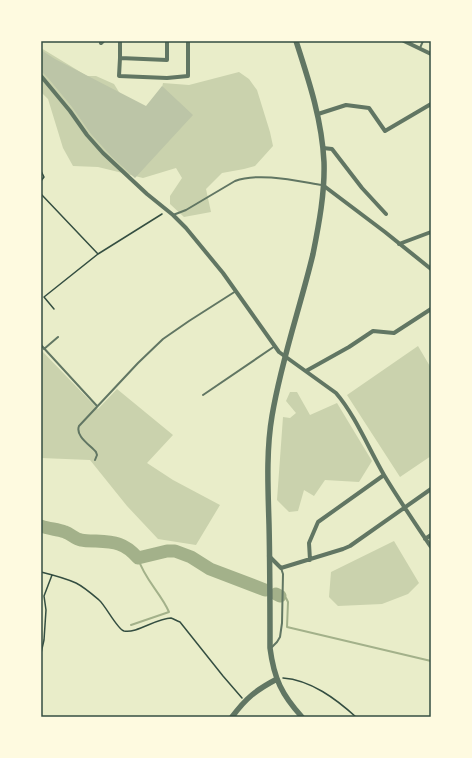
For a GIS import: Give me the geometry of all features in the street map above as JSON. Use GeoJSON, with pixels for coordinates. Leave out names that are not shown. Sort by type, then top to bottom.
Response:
{"type":"FeatureCollection","features":[{"type":"Feature","properties":{"kind":"street"},"geometry":{"type":"LineString","coordinates":[[120,41],[118,76],[167,78],[188,76],[188,41]]}},
{"type":"Feature","properties":{"kind":"street"},"geometry":{"type":"LineString","coordinates":[[120,58],[167,60],[166,41]]}},
{"type":"Feature","properties":{"kind":"street"},"geometry":{"type":"LineString","coordinates":[[296,41],[318,114],[323,148],[324,186],[316,239],[310,266],[285,357],[271,417],[268,498],[270,648],[273,667],[277,679],[286,698],[302,717]]}},
{"type":"Feature","properties":{"kind":"street"},"geometry":{"type":"LineString","coordinates":[[404,41],[431,54]]}},
{"type":"Feature","properties":{"kind":"street"},"geometry":{"type":"LineString","coordinates":[[41,76],[103,153],[147,194],[173,215],[191,234],[236,291],[279,352],[336,393],[357,425],[404,508],[431,547]]}},
{"type":"Feature","properties":{"kind":"street"},"geometry":{"type":"LineString","coordinates":[[318,114],[346,105],[369,108],[385,131],[431,104]]}},
{"type":"Feature","properties":{"kind":"street"},"geometry":{"type":"LineString","coordinates":[[323,148],[332,149],[362,188],[386,214]]}},
{"type":"Feature","properties":{"kind":"street"},"geometry":{"type":"LineString","coordinates":[[324,186],[431,269]]}},
{"type":"Feature","properties":{"kind":"street"},"geometry":{"type":"LineString","coordinates":[[399,244],[431,232]]}},
{"type":"Feature","properties":{"kind":"street"},"geometry":{"type":"LineString","coordinates":[[306,371],[349,347],[373,331],[394,333],[431,310]]}},
{"type":"Feature","properties":{"kind":"street"},"geometry":{"type":"LineString","coordinates":[[310,560],[309,543],[318,522],[384,475]]}},
{"type":"Feature","properties":{"kind":"street"},"geometry":{"type":"LineString","coordinates":[[269,556],[281,568],[343,549],[350,546],[431,489]]}},
{"type":"Feature","properties":{"kind":"street"},"geometry":{"type":"LineString","coordinates":[[425,539],[431,535]]}},
{"type":"Feature","properties":{"kind":"street"},"geometry":{"type":"LineString","coordinates":[[232,717],[245,700],[258,689],[277,679]]}},
{"type":"Feature","properties":{"kind":"lane"},"geometry":{"type":"LineString","coordinates":[[420,48],[423,41]]}},
{"type":"Feature","properties":{"kind":"lane"},"geometry":{"type":"LineString","coordinates":[[173,215],[186,210],[242,178],[292,180],[324,186]]}},
{"type":"Feature","properties":{"kind":"lane"},"geometry":{"type":"LineString","coordinates":[[95,460],[97,455],[96,452],[79,434],[77,430],[79,426],[138,363],[163,339],[236,291]]}},
{"type":"Feature","properties":{"kind":"lane"},"geometry":{"type":"LineString","coordinates":[[44,349],[58,337]]}},
{"type":"Feature","properties":{"kind":"lane"},"geometry":{"type":"LineString","coordinates":[[41,345],[97,406]]}},
{"type":"Feature","properties":{"kind":"lane"},"geometry":{"type":"LineString","coordinates":[[203,395],[275,346]]}},
{"type":"Feature","properties":{"kind":"lane"},"geometry":{"type":"LineString","coordinates":[[270,648],[280,637],[282,624],[283,574],[281,568]]}},
{"type":"Feature","properties":{"kind":"path"},"geometry":{"type":"LineString","coordinates":[[41,171],[44,177],[41,181]]}},
{"type":"Feature","properties":{"kind":"path"},"geometry":{"type":"LineString","coordinates":[[41,194],[98,254]]}},
{"type":"Feature","properties":{"kind":"path"},"geometry":{"type":"LineString","coordinates":[[54,309],[44,297],[98,254],[167,210]]}},
{"type":"Feature","properties":{"kind":"path"},"geometry":{"type":"LineString","coordinates":[[41,572],[78,584],[100,601],[122,631],[130,632],[172,618],[180,622],[223,676],[245,700]]}},
{"type":"Feature","properties":{"kind":"path"},"geometry":{"type":"LineString","coordinates":[[41,653],[46,623],[44,596],[52,575]]}},
{"type":"Feature","properties":{"kind":"path"},"geometry":{"type":"LineString","coordinates":[[277,679],[288,678],[307,683],[336,701],[356,717]]}},
{"type":"Feature","properties":{"kind":"green space"},"geometry":{"type":"Polygon","coordinates":[[[41,48],[87,76],[96,76],[114,84],[127,105],[147,110],[159,101],[163,83],[189,85],[239,72],[249,79],[257,90],[273,146],[255,166],[222,173],[206,189],[211,212],[184,217],[170,204],[170,196],[182,178],[176,168],[143,178],[98,167],[73,166],[63,148],[48,99],[41,92],[41,48]]]}},
{"type":"Feature","properties":{"kind":"green space"},"geometry":{"type":"Polygon","coordinates":[[[418,346],[431,368],[431,456],[400,477],[347,395],[418,346]]]}},
{"type":"Feature","properties":{"kind":"green space"},"geometry":{"type":"Polygon","coordinates":[[[41,350],[98,409],[117,389],[173,435],[147,463],[173,480],[220,505],[196,545],[158,539],[127,506],[90,460],[41,458],[41,350]]]}},
{"type":"Feature","properties":{"kind":"green space"},"geometry":{"type":"Polygon","coordinates":[[[290,392],[297,392],[310,415],[337,403],[372,461],[359,482],[325,480],[314,496],[304,490],[298,511],[289,512],[277,500],[283,417],[290,418],[296,413],[286,401],[290,392]]]}},
{"type":"Feature","properties":{"kind":"green space"},"geometry":{"type":"Polygon","coordinates":[[[394,541],[419,583],[408,594],[382,604],[338,606],[329,597],[331,572],[394,541]]]}},
{"type":"Feature","properties":{"kind":"building"},"geometry":{"type":"Polygon","coordinates":[[[41,50],[55,59],[146,106],[162,86],[193,115],[135,178],[112,157],[91,134],[72,107],[41,71],[41,50]]]}},
{"type":"Feature","properties":{"kind":"waterway"},"geometry":{"type":"LineString","coordinates":[[41,526],[65,532],[81,540],[118,544],[128,549],[138,558],[167,551],[175,551],[191,557],[210,569],[265,590]]}},
{"type":"Feature","properties":{"kind":"waterway"},"geometry":{"type":"LineString","coordinates":[[131,625],[169,612],[162,598],[144,573],[138,558]]}},
{"type":"Feature","properties":{"kind":"waterway"},"geometry":{"type":"LineString","coordinates":[[276,594],[280,596]]}},
{"type":"Feature","properties":{"kind":"waterway"},"geometry":{"type":"LineString","coordinates":[[286,598],[288,602],[287,627],[431,661]]}}]}
